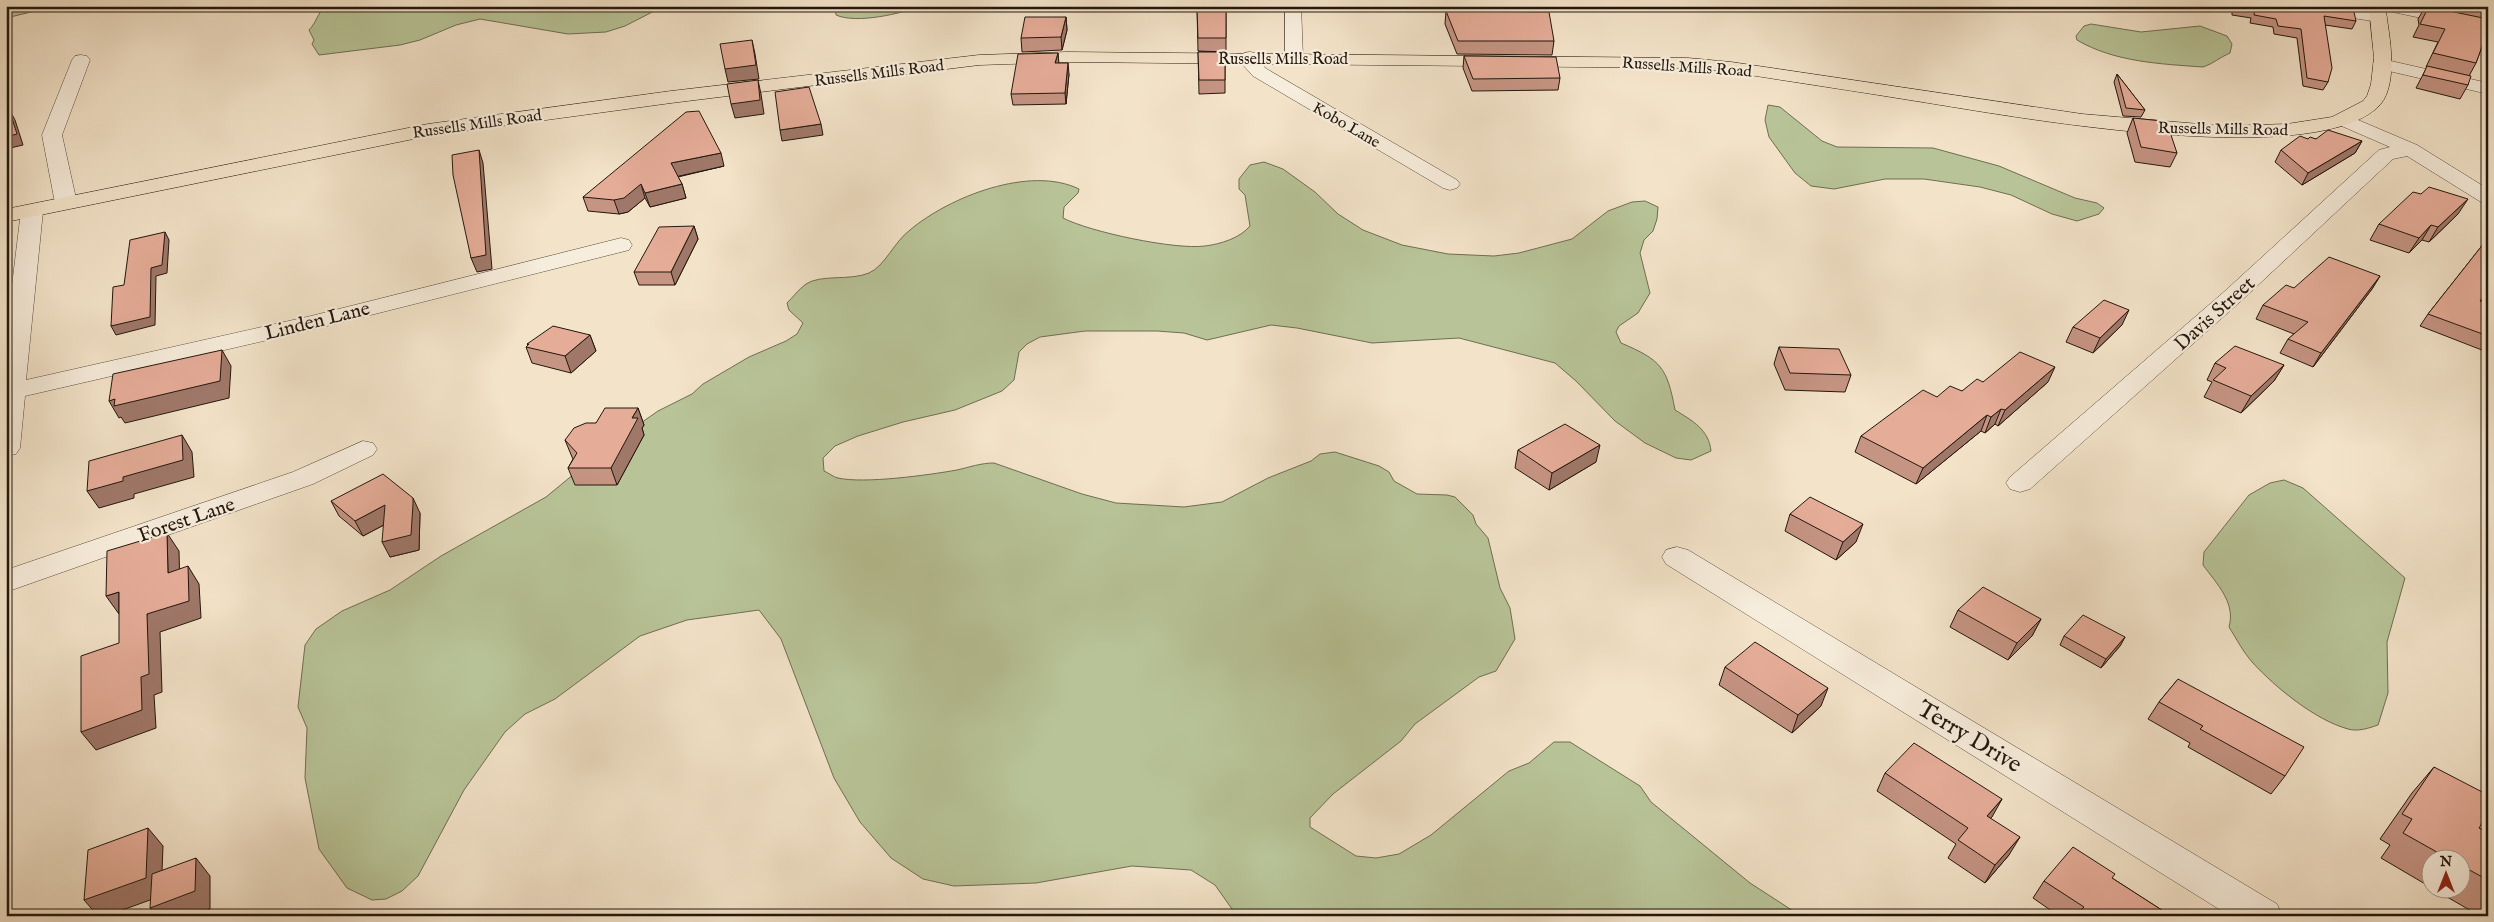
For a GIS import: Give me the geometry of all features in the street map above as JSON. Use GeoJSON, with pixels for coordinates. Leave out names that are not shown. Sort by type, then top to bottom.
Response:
{"type":"FeatureCollection","features":[{"type":"Feature","properties":{"kind":"main road","name":"Russells Mills Road"},"geometry":{"type":"LineString","coordinates":[[6,216],[389,136],[680,95],[1002,58],[1250,57],[1620,60],[1710,64],[2056,116],[2179,129],[2278,130],[2314,127],[2344,120],[2364,110],[2376,98],[2382,83],[2381,10]]}},
{"type":"Feature","properties":{"kind":"street"},"geometry":{"type":"LineString","coordinates":[[1293,6],[1294,58]]}},
{"type":"Feature","properties":{"kind":"street"},"geometry":{"type":"LineString","coordinates":[[2306,6],[2381,10],[2488,27]]}},
{"type":"Feature","properties":{"kind":"street","name":"Kobo Lane"},"geometry":{"type":"LineString","coordinates":[[1250,57],[1252,65],[1259,72],[1450,184]]}},
{"type":"Feature","properties":{"kind":"street"},"geometry":{"type":"LineString","coordinates":[[66,203],[52,135],[81,60]]}},
{"type":"Feature","properties":{"kind":"street"},"geometry":{"type":"LineString","coordinates":[[2382,64],[2488,89]]}},
{"type":"Feature","properties":{"kind":"street"},"geometry":{"type":"LineString","coordinates":[[2344,120],[2410,149],[2488,198]]}},
{"type":"Feature","properties":{"kind":"street","name":"Davis Street"},"geometry":{"type":"LineString","coordinates":[[2020,483],[2233,296],[2386,154],[2410,149]]}},
{"type":"Feature","properties":{"kind":"street"},"geometry":{"type":"LineString","coordinates":[[6,448],[12,391],[14,319],[32,211]]}},
{"type":"Feature","properties":{"kind":"street","name":"Linden Lane"},"geometry":{"type":"LineString","coordinates":[[12,391],[311,323],[620,245]]}},
{"type":"Feature","properties":{"kind":"street","name":"Forest Lane"},"geometry":{"type":"LineString","coordinates":[[6,581],[303,478],[363,449]]}},
{"type":"Feature","properties":{"kind":"street","name":"Terry Drive"},"geometry":{"type":"LineString","coordinates":[[1677,556],[2263,916]]}},
{"type":"Feature","properties":{"kind":"green space"},"geometry":{"type":"Polygon","coordinates":[[[6,6],[56,6],[6,18],[6,6]]]}},
{"type":"Feature","properties":{"kind":"green space"},"geometry":{"type":"Polygon","coordinates":[[[326,6],[664,6],[625,26],[606,32],[568,34],[480,19],[456,25],[420,40],[400,45],[319,55],[312,44],[314,40],[309,30],[326,6]]]}},
{"type":"Feature","properties":{"kind":"green space"},"geometry":{"type":"Polygon","coordinates":[[[835,6],[921,6],[890,15],[855,19],[836,15],[835,6]]]}},
{"type":"Feature","properties":{"kind":"green space"},"geometry":{"type":"Polygon","coordinates":[[[2091,24],[2141,32],[2200,26],[2227,36],[2232,44],[2230,53],[2203,67],[2138,61],[2106,53],[2077,40],[2076,36],[2084,26],[2091,24]]]}},
{"type":"Feature","properties":{"kind":"green space"},"geometry":{"type":"Polygon","coordinates":[[[1768,105],[1780,107],[1822,141],[1837,147],[1933,148],[1999,166],[2075,198],[2097,203],[2104,208],[2099,214],[2077,221],[2052,214],[2011,195],[1980,187],[1924,179],[1885,179],[1834,189],[1811,186],[1795,173],[1769,137],[1765,120],[1768,105]]]}},
{"type":"Feature","properties":{"kind":"green space"},"geometry":{"type":"Polygon","coordinates":[[[1264,162],[1283,169],[1315,192],[1338,214],[1363,230],[1402,245],[1448,254],[1494,256],[1519,253],[1572,239],[1608,211],[1632,202],[1645,201],[1658,207],[1653,231],[1644,240],[1640,253],[1650,293],[1638,313],[1619,326],[1616,332],[1621,343],[1654,360],[1660,367],[1669,384],[1675,410],[1699,427],[1707,437],[1711,451],[1691,460],[1676,458],[1645,443],[1615,421],[1576,381],[1555,363],[1459,338],[1372,343],[1297,328],[1271,325],[1207,340],[1184,333],[1157,331],[1085,331],[1040,337],[1027,344],[1019,352],[1014,380],[1002,391],[955,410],[903,422],[858,436],[835,446],[823,458],[824,471],[838,478],[864,480],[930,474],[994,463],[1082,494],[1116,503],[1184,507],[1222,502],[1268,478],[1311,461],[1320,454],[1335,452],[1379,466],[1389,472],[1394,481],[1417,494],[1455,497],[1473,515],[1476,524],[1488,538],[1500,588],[1510,608],[1515,639],[1496,671],[1479,677],[1415,724],[1401,741],[1333,794],[1310,818],[1310,827],[1356,856],[1376,858],[1399,854],[1431,835],[1509,771],[1529,763],[1554,742],[1570,742],[1640,786],[1651,802],[1750,883],[1801,916],[1237,916],[1215,885],[1191,870],[1132,866],[1036,883],[954,886],[923,879],[891,858],[860,822],[834,778],[781,639],[759,610],[687,620],[640,636],[555,699],[525,714],[505,732],[464,790],[418,876],[402,891],[386,899],[372,900],[347,888],[319,849],[305,778],[307,728],[298,707],[305,645],[316,629],[342,611],[390,590],[441,556],[546,497],[608,446],[658,411],[692,394],[703,384],[749,357],[786,341],[797,334],[803,323],[789,310],[787,303],[803,286],[819,279],[853,277],[875,270],[904,235],[946,206],[991,188],[1014,183],[1037,181],[1059,183],[1079,189],[1078,193],[1064,207],[1063,218],[1092,229],[1133,239],[1191,247],[1205,246],[1230,240],[1250,226],[1245,195],[1239,189],[1239,179],[1250,165],[1264,162]]]}},
{"type":"Feature","properties":{"kind":"green space"},"geometry":{"type":"Polygon","coordinates":[[[2284,480],[2303,488],[2405,578],[2387,642],[2388,693],[2378,725],[2356,730],[2335,725],[2296,702],[2272,682],[2249,659],[2229,627],[2230,610],[2228,602],[2203,565],[2204,552],[2249,495],[2270,483],[2284,480]]]}},
{"type":"Feature","properties":{"kind":"building"},"geometry":{"type":"Polygon","coordinates":[[[2235,6],[2319,6],[2354,12],[2356,21],[2324,16],[2332,68],[2328,82],[2307,78],[2301,29],[2278,26],[2276,19],[2254,15],[2255,10],[2235,6]]]}},
{"type":"Feature","properties":{"kind":"building"},"geometry":{"type":"Polygon","coordinates":[[[2425,6],[2488,19],[2488,30],[2476,63],[2433,53],[2445,29],[2420,24],[2426,12],[2425,6]]]}},
{"type":"Feature","properties":{"kind":"building"},"geometry":{"type":"Polygon","coordinates":[[[2474,6],[2488,6],[2488,9],[2474,6]]]}},
{"type":"Feature","properties":{"kind":"building"},"geometry":{"type":"Polygon","coordinates":[[[1197,7],[1226,7],[1226,38],[1198,38],[1197,7]]]}},
{"type":"Feature","properties":{"kind":"building"},"geometry":{"type":"Polygon","coordinates":[[[1446,11],[1549,12],[1554,41],[1458,41],[1446,11]]]}},
{"type":"Feature","properties":{"kind":"building"},"geometry":{"type":"Polygon","coordinates":[[[1025,17],[1066,17],[1061,37],[1021,38],[1025,17]]]}},
{"type":"Feature","properties":{"kind":"building"},"geometry":{"type":"Polygon","coordinates":[[[752,40],[756,65],[725,69],[720,44],[752,40]]]}},
{"type":"Feature","properties":{"kind":"building"},"geometry":{"type":"Polygon","coordinates":[[[1198,52],[1225,52],[1225,80],[1199,80],[1198,52]]]}},
{"type":"Feature","properties":{"kind":"building"},"geometry":{"type":"Polygon","coordinates":[[[1058,53],[1055,63],[1068,63],[1065,93],[1011,94],[1018,54],[1058,53]]]}},
{"type":"Feature","properties":{"kind":"building"},"geometry":{"type":"Polygon","coordinates":[[[1464,56],[1556,57],[1560,78],[1473,79],[1464,56]]]}},
{"type":"Feature","properties":{"kind":"building"},"geometry":{"type":"Polygon","coordinates":[[[2427,66],[2471,76],[2468,85],[2423,75],[2427,66]]]}},
{"type":"Feature","properties":{"kind":"building"},"geometry":{"type":"Polygon","coordinates":[[[2117,74],[2145,110],[2126,108],[2117,74]]]}},
{"type":"Feature","properties":{"kind":"building"},"geometry":{"type":"Polygon","coordinates":[[[758,80],[760,100],[731,104],[727,84],[758,80]]]}},
{"type":"Feature","properties":{"kind":"building"},"geometry":{"type":"Polygon","coordinates":[[[809,87],[821,124],[780,130],[775,92],[809,87]]]}},
{"type":"Feature","properties":{"kind":"building"},"geometry":{"type":"Polygon","coordinates":[[[6,107],[9,109],[17,134],[6,137],[6,107]]]}},
{"type":"Feature","properties":{"kind":"building"},"geometry":{"type":"Polygon","coordinates":[[[699,111],[721,153],[671,163],[682,184],[645,193],[641,184],[624,198],[614,200],[583,197],[686,112],[699,111]]]}},
{"type":"Feature","properties":{"kind":"building"},"geometry":{"type":"Polygon","coordinates":[[[2133,118],[2162,121],[2170,132],[2177,153],[2141,147],[2133,118]]]}},
{"type":"Feature","properties":{"kind":"building"},"geometry":{"type":"Polygon","coordinates":[[[2328,130],[2362,141],[2308,173],[2281,150],[2300,136],[2316,139],[2328,130]]]}},
{"type":"Feature","properties":{"kind":"building"},"geometry":{"type":"Polygon","coordinates":[[[479,150],[486,255],[471,258],[453,175],[452,155],[479,150]]]}},
{"type":"Feature","properties":{"kind":"building"},"geometry":{"type":"Polygon","coordinates":[[[2429,187],[2468,199],[2438,227],[2431,225],[2419,238],[2379,224],[2413,192],[2421,194],[2429,187]]]}},
{"type":"Feature","properties":{"kind":"building"},"geometry":{"type":"Polygon","coordinates":[[[694,226],[671,272],[634,272],[659,227],[694,226]]]}},
{"type":"Feature","properties":{"kind":"building"},"geometry":{"type":"Polygon","coordinates":[[[165,232],[162,265],[151,268],[150,317],[111,326],[113,287],[124,285],[130,240],[165,232]]]}},
{"type":"Feature","properties":{"kind":"building"},"geometry":{"type":"Polygon","coordinates":[[[2488,238],[2488,291],[2480,301],[2488,303],[2488,336],[2428,314],[2488,238]]]}},
{"type":"Feature","properties":{"kind":"building"},"geometry":{"type":"Polygon","coordinates":[[[2329,257],[2380,276],[2321,353],[2288,339],[2308,322],[2263,305],[2286,285],[2294,288],[2329,257]]]}},
{"type":"Feature","properties":{"kind":"building"},"geometry":{"type":"Polygon","coordinates":[[[2104,300],[2129,310],[2100,338],[2073,327],[2104,300]]]}},
{"type":"Feature","properties":{"kind":"building"},"geometry":{"type":"Polygon","coordinates":[[[553,326],[590,335],[565,356],[526,347],[529,344],[527,344],[553,326]]]}},
{"type":"Feature","properties":{"kind":"building"},"geometry":{"type":"Polygon","coordinates":[[[2235,346],[2284,365],[2251,396],[2213,380],[2226,368],[2215,363],[2235,346]]]}},
{"type":"Feature","properties":{"kind":"building"},"geometry":{"type":"Polygon","coordinates":[[[1779,347],[1839,349],[1851,375],[1790,373],[1779,347]]]}},
{"type":"Feature","properties":{"kind":"building"},"geometry":{"type":"Polygon","coordinates":[[[222,350],[220,381],[114,406],[115,399],[109,401],[113,374],[222,350]]]}},
{"type":"Feature","properties":{"kind":"building"},"geometry":{"type":"Polygon","coordinates":[[[2020,352],[2055,367],[2005,410],[2001,409],[1991,417],[1987,415],[1923,468],[1861,436],[1923,390],[1937,397],[1950,386],[1962,391],[1977,379],[1983,382],[2020,352]]]}},
{"type":"Feature","properties":{"kind":"building"},"geometry":{"type":"Polygon","coordinates":[[[605,408],[638,408],[632,418],[638,418],[611,468],[568,468],[577,453],[565,440],[574,428],[586,423],[596,423],[605,408]]]}},
{"type":"Feature","properties":{"kind":"building"},"geometry":{"type":"Polygon","coordinates":[[[1565,424],[1600,445],[1552,473],[1518,450],[1565,424]]]}},
{"type":"Feature","properties":{"kind":"building"},"geometry":{"type":"Polygon","coordinates":[[[182,435],[183,460],[123,477],[123,481],[87,491],[89,461],[182,435]]]}},
{"type":"Feature","properties":{"kind":"building"},"geometry":{"type":"Polygon","coordinates":[[[383,474],[413,498],[413,504],[411,535],[382,542],[385,505],[355,521],[331,501],[383,474]]]}},
{"type":"Feature","properties":{"kind":"building"},"geometry":{"type":"Polygon","coordinates":[[[1810,497],[1863,524],[1843,542],[1790,514],[1810,497]]]}},
{"type":"Feature","properties":{"kind":"building"},"geometry":{"type":"Polygon","coordinates":[[[167,533],[168,573],[188,566],[189,601],[147,614],[149,674],[141,677],[142,710],[81,732],[81,656],[119,643],[119,592],[106,596],[107,551],[167,533]]]}},
{"type":"Feature","properties":{"kind":"building"},"geometry":{"type":"Polygon","coordinates":[[[1983,587],[2041,619],[2017,643],[1958,610],[1983,587]]]}},
{"type":"Feature","properties":{"kind":"building"},"geometry":{"type":"Polygon","coordinates":[[[2083,615],[2125,637],[2106,659],[2064,636],[2083,615]]]}},
{"type":"Feature","properties":{"kind":"building"},"geometry":{"type":"Polygon","coordinates":[[[1755,642],[1828,688],[1798,715],[1725,667],[1755,642]]]}},
{"type":"Feature","properties":{"kind":"building"},"geometry":{"type":"Polygon","coordinates":[[[2178,679],[2304,747],[2285,776],[2200,729],[2203,726],[2159,702],[2178,679]]]}},
{"type":"Feature","properties":{"kind":"building"},"geometry":{"type":"Polygon","coordinates":[[[1914,743],[2002,799],[1987,816],[2020,837],[1995,865],[1958,840],[1968,828],[1885,773],[1914,743]]]}},
{"type":"Feature","properties":{"kind":"building"},"geometry":{"type":"Polygon","coordinates":[[[2434,767],[2488,795],[2488,814],[2479,828],[2488,833],[2488,880],[2472,871],[2472,850],[2433,850],[2403,833],[2412,819],[2402,814],[2434,767]]]}},
{"type":"Feature","properties":{"kind":"building"},"geometry":{"type":"Polygon","coordinates":[[[148,828],[146,878],[84,900],[88,850],[148,828]]]}},
{"type":"Feature","properties":{"kind":"building"},"geometry":{"type":"Polygon","coordinates":[[[2073,847],[2115,874],[2112,878],[2171,916],[2088,916],[2080,911],[2084,907],[2044,881],[2073,847]]]}},
{"type":"Feature","properties":{"kind":"building"},"geometry":{"type":"Polygon","coordinates":[[[196,858],[195,891],[150,908],[152,874],[196,858]]]}}]}
